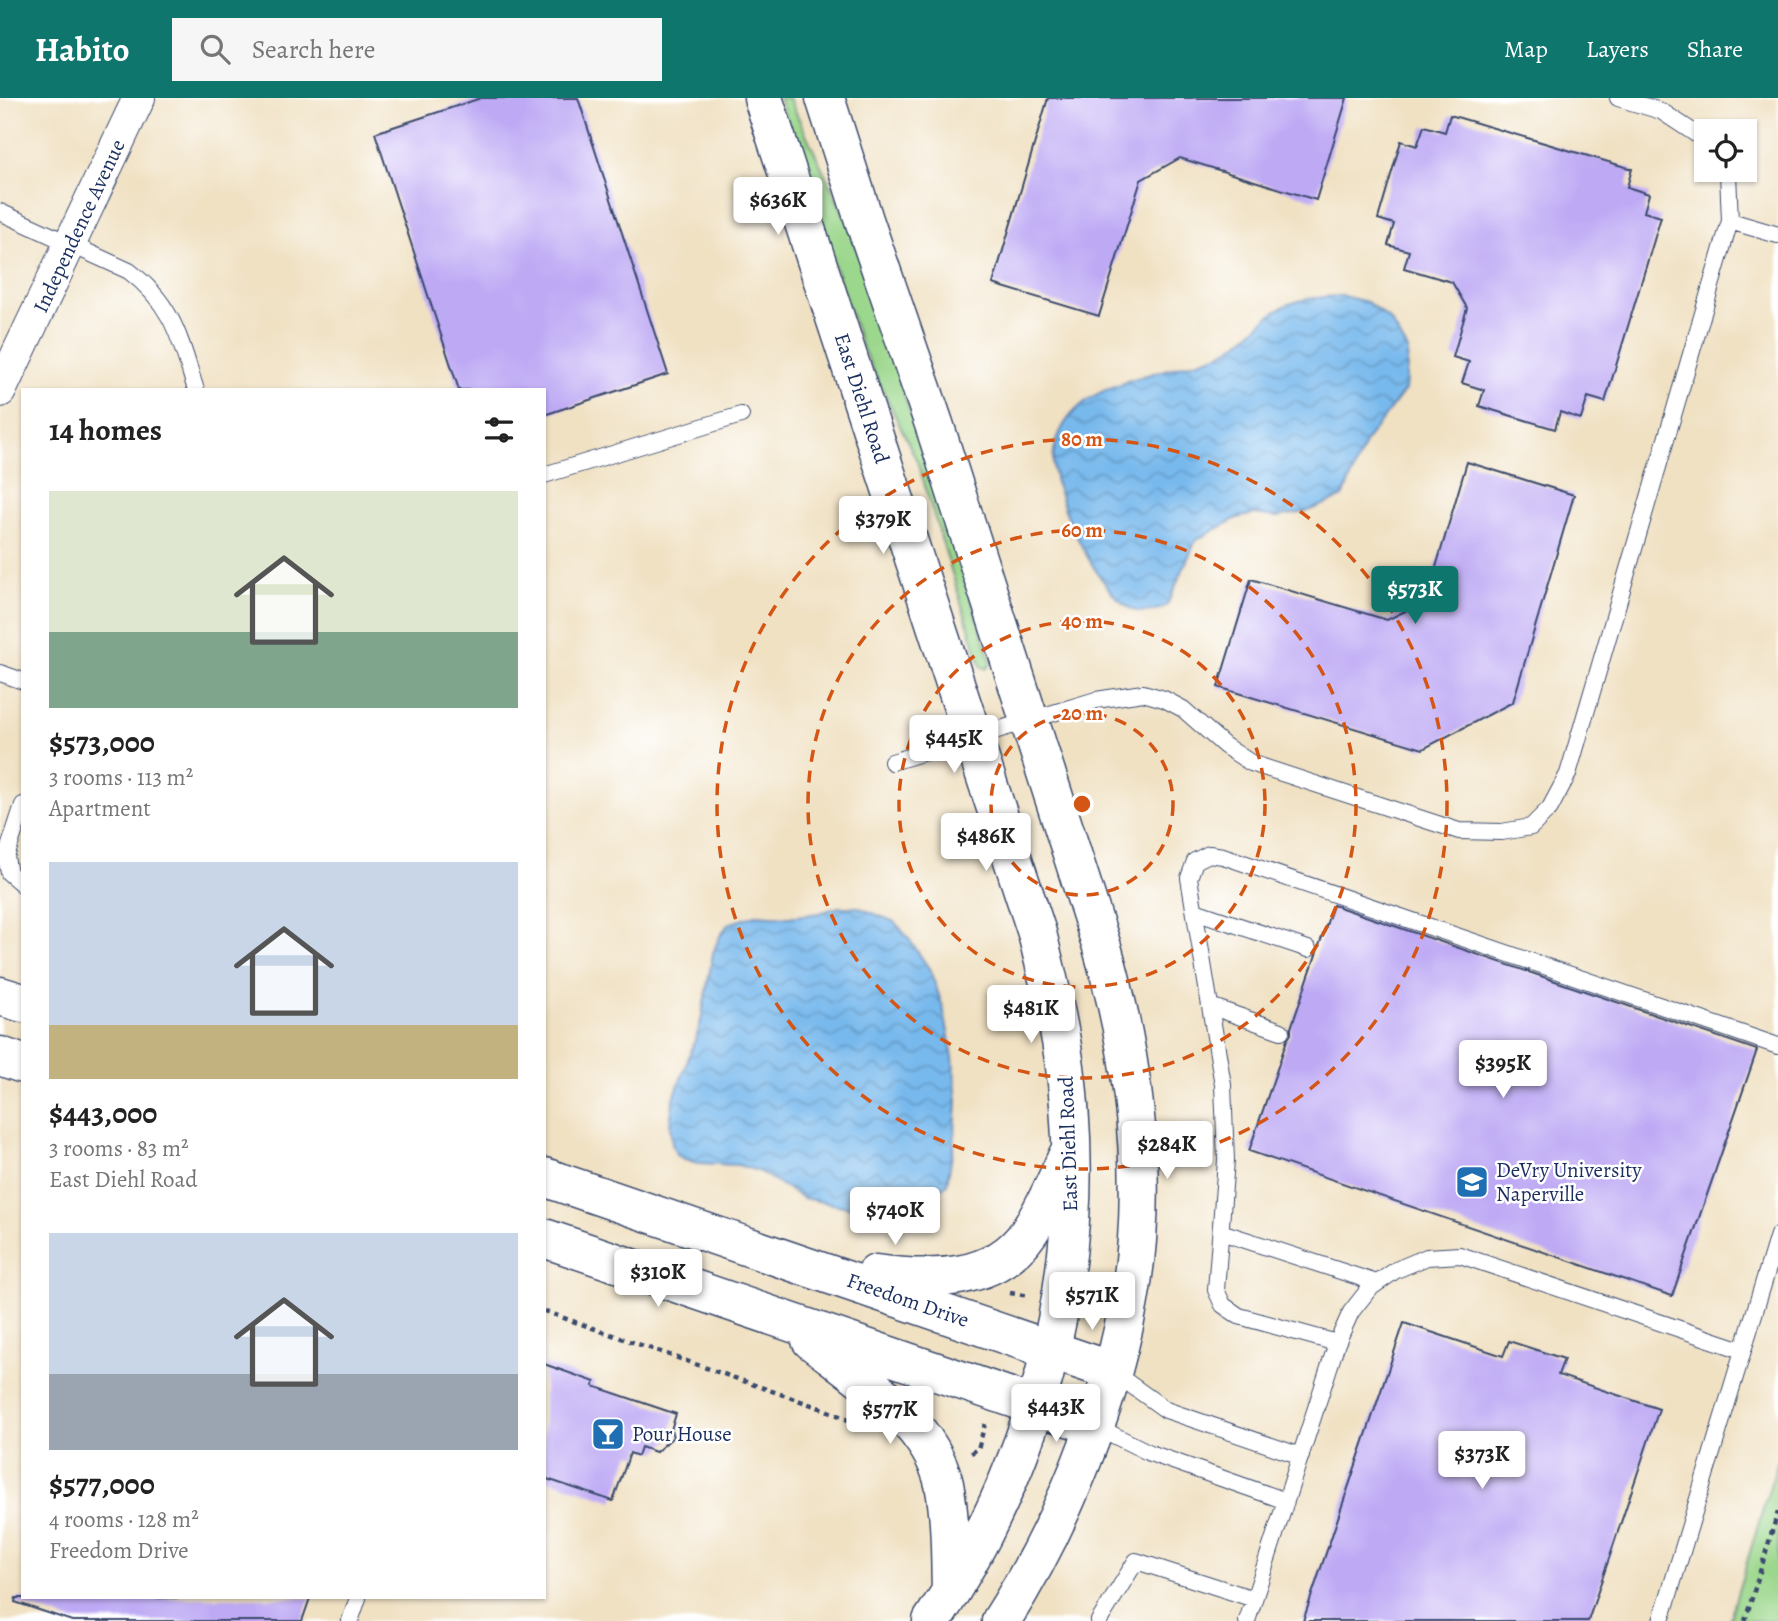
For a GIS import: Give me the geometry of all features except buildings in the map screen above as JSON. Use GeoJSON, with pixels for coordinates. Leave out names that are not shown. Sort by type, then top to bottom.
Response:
{"type":"FeatureCollection","features":[{"type":"Feature","properties":{"kind":"street","name":"Independence Avenue"},"geometry":{"type":"LineString","coordinates":[[0,391],[139,98]]}},
{"type":"Feature","properties":{"kind":"street","name":"East Diehl Road"},"geometry":{"type":"LineString","coordinates":[[763,98],[1037,933],[1053,995],[1069,1105],[1072,1216],[1065,1287],[1052,1349],[1037,1406],[1019,1457],[941,1607]]}},
{"type":"Feature","properties":{"kind":"street"},"geometry":{"type":"LineString","coordinates":[[825,98],[1102,947],[1128,1056],[1138,1175],[1137,1241],[1126,1311],[1095,1426],[1047,1539],[1001,1621]]}},
{"type":"Feature","properties":{"kind":"street"},"geometry":{"type":"LineString","coordinates":[[0,996],[21,1002]]}},
{"type":"Feature","properties":{"kind":"street"},"geometry":{"type":"LineString","coordinates":[[0,1056],[21,1063]]}},
{"type":"Feature","properties":{"kind":"street"},"geometry":{"type":"LineString","coordinates":[[807,1265],[917,1279],[961,1276],[1003,1259],[1028,1234],[1071,1150]]}},
{"type":"Feature","properties":{"kind":"street","name":"Freedom Drive"},"geometry":{"type":"LineString","coordinates":[[546,1178],[1112,1371]]}},
{"type":"Feature","properties":{"kind":"street"},"geometry":{"type":"LineString","coordinates":[[546,1239],[1095,1426]]}},
{"type":"Feature","properties":{"kind":"street"},"geometry":{"type":"LineString","coordinates":[[790,1323],[895,1407],[916,1430],[934,1457],[944,1484],[950,1535],[941,1607]]}},
{"type":"Feature","properties":{"kind":"lane"},"geometry":{"type":"LineString","coordinates":[[1618,98],[1661,111],[1694,133]]}},
{"type":"Feature","properties":{"kind":"lane"},"geometry":{"type":"LineString","coordinates":[[892,762],[1096,700],[1143,694],[1164,699],[1183,709],[1225,746],[1251,763],[1458,831],[1502,832],[1531,827],[1550,808],[1568,774],[1730,221],[1728,182]]}},
{"type":"Feature","properties":{"kind":"lane"},"geometry":{"type":"LineString","coordinates":[[0,212],[129,271],[148,285],[161,300],[174,323],[195,388]]}},
{"type":"Feature","properties":{"kind":"lane"},"geometry":{"type":"LineString","coordinates":[[1730,221],[1778,235]]}},
{"type":"Feature","properties":{"kind":"lane"},"geometry":{"type":"LineString","coordinates":[[546,474],[741,415]]}},
{"type":"Feature","properties":{"kind":"lane"},"geometry":{"type":"LineString","coordinates":[[0,673],[21,680]]}},
{"type":"Feature","properties":{"kind":"lane"},"geometry":{"type":"LineString","coordinates":[[21,811],[6,856],[9,873],[21,882]]}},
{"type":"Feature","properties":{"kind":"lane"},"geometry":{"type":"LineString","coordinates":[[1338,1343],[1239,1316],[1223,1305],[1216,1290],[1226,1160],[1223,1098],[1189,878],[1195,861],[1209,854],[1223,856],[1778,1046]]}},
{"type":"Feature","properties":{"kind":"lane"},"geometry":{"type":"LineString","coordinates":[[1195,911],[1308,949]]}},
{"type":"Feature","properties":{"kind":"lane"},"geometry":{"type":"LineString","coordinates":[[1210,1006],[1280,1031]]}},
{"type":"Feature","properties":{"kind":"lane"},"geometry":{"type":"LineString","coordinates":[[1221,1232],[1377,1283]]}},
{"type":"Feature","properties":{"kind":"lane"},"geometry":{"type":"LineString","coordinates":[[1661,1621],[1778,1235]]}},
{"type":"Feature","properties":{"kind":"lane"},"geometry":{"type":"LineString","coordinates":[[1247,1621],[1338,1343],[1351,1312],[1369,1289],[1396,1270],[1427,1257],[1460,1255],[1742,1350]]}},
{"type":"Feature","properties":{"kind":"lane"},"geometry":{"type":"LineString","coordinates":[[1112,1371],[1166,1410],[1301,1456]]}},
{"type":"Feature","properties":{"kind":"lane"},"geometry":{"type":"LineString","coordinates":[[1095,1426],[1150,1453],[1286,1501]]}},
{"type":"Feature","properties":{"kind":"lane"},"geometry":{"type":"LineString","coordinates":[[1099,1621],[1136,1561],[1254,1599]]}},
{"type":"Feature","properties":{"kind":"lane"},"geometry":{"type":"LineString","coordinates":[[350,1621],[358,1599]]}},
{"type":"Feature","properties":{"kind":"path"},"geometry":{"type":"LineString","coordinates":[[546,1312],[826,1409],[862,1426]]}},
{"type":"Feature","properties":{"kind":"path"},"geometry":{"type":"LineString","coordinates":[[971,1453],[978,1449],[987,1416]]}},
{"type":"Feature","properties":{"kind":"path"},"geometry":{"type":"LineString","coordinates":[[1745,1621],[1778,1512]]}},
{"type":"Feature","properties":{"kind":"green space"},"geometry":{"type":"Polygon","coordinates":[[[779,98],[789,98],[849,225],[990,658],[990,665],[986,669],[981,666],[917,461],[861,345],[779,98]]]}},
{"type":"Feature","properties":{"kind":"green space"},"geometry":{"type":"Polygon","coordinates":[[[1778,1460],[1778,1621],[1729,1621],[1778,1460]]]}},
{"type":"Feature","properties":{"kind":"water"},"geometry":{"type":"Polygon","coordinates":[[[1343,296],[1367,302],[1390,320],[1408,350],[1405,390],[1366,441],[1343,497],[1305,512],[1277,517],[1254,514],[1237,518],[1196,540],[1167,605],[1153,611],[1141,612],[1123,603],[1109,589],[1082,546],[1070,522],[1055,479],[1053,455],[1060,432],[1068,419],[1092,397],[1108,389],[1226,351],[1276,311],[1291,303],[1343,296]]]}},
{"type":"Feature","properties":{"kind":"water"},"geometry":{"type":"Polygon","coordinates":[[[839,907],[858,907],[895,922],[930,970],[943,1007],[953,1057],[957,1102],[947,1184],[922,1206],[901,1212],[878,1213],[803,1198],[758,1171],[738,1165],[698,1163],[684,1159],[677,1155],[672,1144],[670,1124],[673,1101],[700,1026],[713,953],[728,924],[756,915],[789,917],[839,907]]]}},
{"type":"Feature","properties":{"kind":"place","name":"DeVry University Naperville"},"geometry":{"type":"Point","coordinates":[1472,1182]}},
{"type":"Feature","properties":{"kind":"place","name":"Pour House"},"geometry":{"type":"Point","coordinates":[608,1434]}}]}
